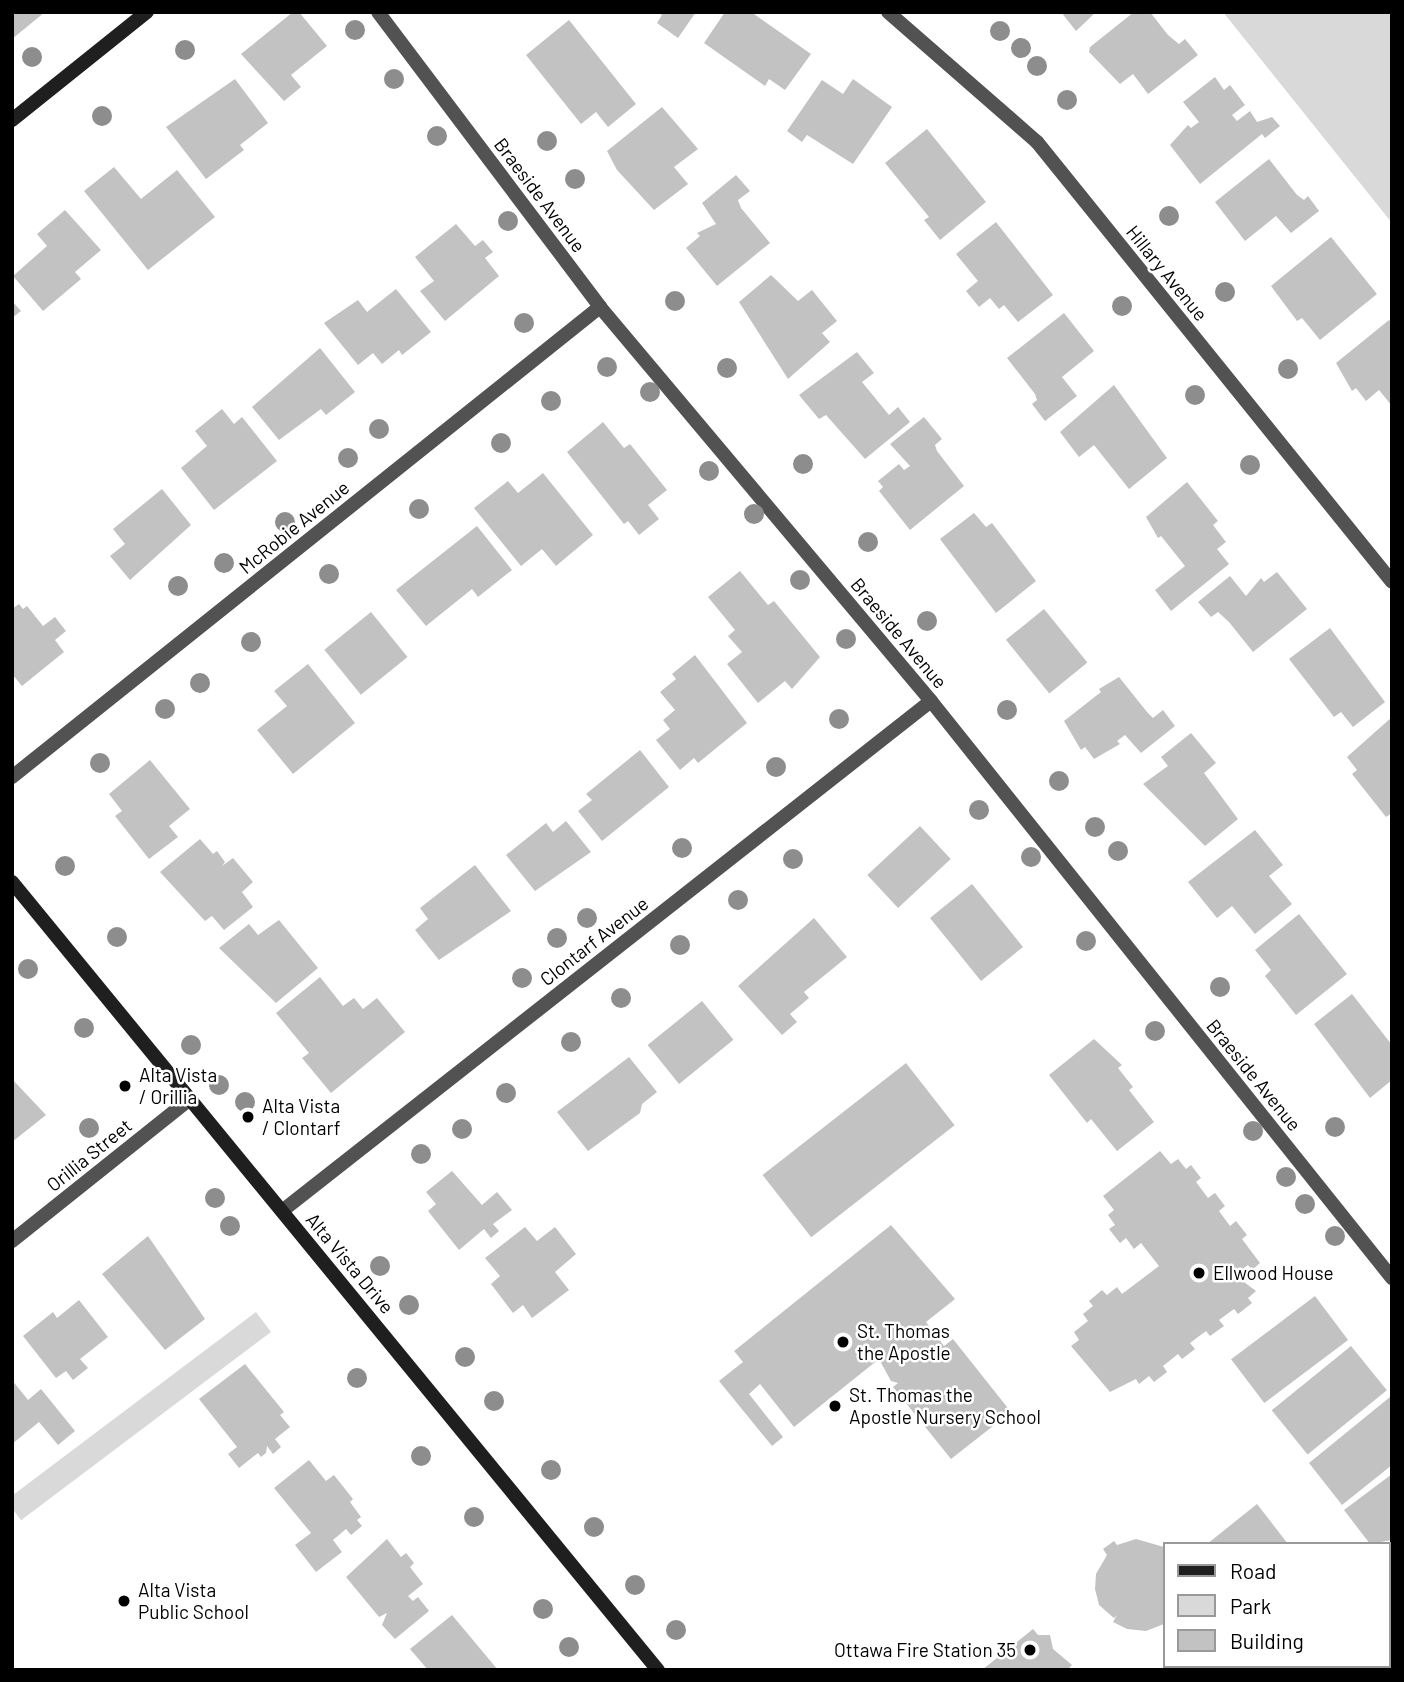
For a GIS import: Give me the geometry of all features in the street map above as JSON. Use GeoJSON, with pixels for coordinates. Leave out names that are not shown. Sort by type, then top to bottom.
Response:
{"type":"FeatureCollection","features":[{"type":"Feature","properties":{"kind":"street"},"geometry":{"type":"LineString","coordinates":[[12,120],[147,12]]}},
{"type":"Feature","properties":{"kind":"street","name":"Braeside Avenue"},"geometry":{"type":"LineString","coordinates":[[378,12],[600,307],[931,701],[1392,1278]]}},
{"type":"Feature","properties":{"kind":"street","name":"Hillary Avenue"},"geometry":{"type":"LineString","coordinates":[[888,12],[1037,142],[1392,582]]}},
{"type":"Feature","properties":{"kind":"street","name":"McRobie Avenue"},"geometry":{"type":"LineString","coordinates":[[12,778],[600,307]]}},
{"type":"Feature","properties":{"kind":"street","name":"Clontarf Avenue"},"geometry":{"type":"LineString","coordinates":[[282,1212],[931,701]]}},
{"type":"Feature","properties":{"kind":"street","name":"Alta Vista Drive"},"geometry":{"type":"LineString","coordinates":[[12,882],[658,1670]]}},
{"type":"Feature","properties":{"kind":"street","name":"Orillia Street"},"geometry":{"type":"LineString","coordinates":[[12,1241],[190,1099]]}},
{"type":"Feature","properties":{"kind":"green space"},"geometry":{"type":"Polygon","coordinates":[[[1223,12],[1392,12],[1392,223],[1223,12]]]}},
{"type":"Feature","properties":{"kind":"green space"},"geometry":{"type":"Polygon","coordinates":[[[256,1312],[271,1332],[21,1520],[12,1508],[12,1496],[256,1312]]]}},
{"type":"Feature","properties":{"kind":"building"},"geometry":{"type":"Polygon","coordinates":[[[12,12],[45,12],[12,39],[12,12]]]}},
{"type":"Feature","properties":{"kind":"building"},"geometry":{"type":"Polygon","coordinates":[[[293,12],[299,12],[327,46],[291,75],[301,87],[284,101],[241,54],[293,12]]]}},
{"type":"Feature","properties":{"kind":"building"},"geometry":{"type":"Polygon","coordinates":[[[657,12],[696,12],[678,38],[657,23],[662,15],[657,12]]]}},
{"type":"Feature","properties":{"kind":"building"},"geometry":{"type":"Polygon","coordinates":[[[725,12],[751,12],[811,54],[785,90],[769,79],[765,86],[704,43],[725,12]]]}},
{"type":"Feature","properties":{"kind":"building"},"geometry":{"type":"Polygon","coordinates":[[[1061,12],[1096,12],[1076,31],[1061,12]]]}},
{"type":"Feature","properties":{"kind":"building"},"geometry":{"type":"Polygon","coordinates":[[[1134,12],[1150,12],[1168,35],[1179,44],[1185,39],[1198,55],[1148,94],[1133,74],[1120,84],[1089,52],[1090,47],[1134,12]]]}},
{"type":"Feature","properties":{"kind":"building"},"geometry":{"type":"Polygon","coordinates":[[[569,20],[636,104],[608,127],[596,112],[581,124],[526,55],[569,20]]]}},
{"type":"Feature","properties":{"kind":"building"},"geometry":{"type":"Polygon","coordinates":[[[1215,77],[1224,90],[1230,85],[1245,105],[1232,115],[1237,121],[1250,111],[1257,122],[1272,117],[1280,126],[1265,138],[1262,134],[1200,184],[1170,145],[1188,125],[1191,128],[1199,122],[1183,102],[1215,77]]]}},
{"type":"Feature","properties":{"kind":"building"},"geometry":{"type":"Polygon","coordinates":[[[235,79],[268,123],[240,145],[244,150],[206,179],[166,127],[235,79]]]}},
{"type":"Feature","properties":{"kind":"building"},"geometry":{"type":"Polygon","coordinates":[[[853,79],[892,107],[853,164],[807,135],[802,142],[787,131],[822,80],[843,94],[853,79]]]}},
{"type":"Feature","properties":{"kind":"building"},"geometry":{"type":"Polygon","coordinates":[[[662,107],[698,149],[674,167],[688,184],[654,210],[617,170],[607,151],[662,107]]]}},
{"type":"Feature","properties":{"kind":"building"},"geometry":{"type":"Polygon","coordinates":[[[927,129],[986,202],[940,240],[924,220],[929,217],[885,163],[927,129]]]}},
{"type":"Feature","properties":{"kind":"building"},"geometry":{"type":"Polygon","coordinates":[[[1269,159],[1297,195],[1304,200],[1308,196],[1319,211],[1291,233],[1276,216],[1245,241],[1215,202],[1269,159]]]}},
{"type":"Feature","properties":{"kind":"building"},"geometry":{"type":"Polygon","coordinates":[[[114,167],[141,199],[177,170],[215,217],[148,270],[84,191],[114,167]]]}},
{"type":"Feature","properties":{"kind":"building"},"geometry":{"type":"Polygon","coordinates":[[[736,175],[750,191],[738,200],[741,208],[770,243],[717,286],[686,248],[700,236],[697,233],[716,224],[702,203],[736,175]]]}},
{"type":"Feature","properties":{"kind":"building"},"geometry":{"type":"Polygon","coordinates":[[[65,210],[101,250],[75,272],[81,279],[43,311],[13,276],[47,246],[37,234],[65,210]]]}},
{"type":"Feature","properties":{"kind":"building"},"geometry":{"type":"Polygon","coordinates":[[[996,222],[1053,295],[1018,322],[1004,305],[999,309],[990,298],[979,307],[966,291],[978,281],[956,254],[996,222]]]}},
{"type":"Feature","properties":{"kind":"building"},"geometry":{"type":"Polygon","coordinates":[[[456,224],[475,246],[483,240],[493,252],[485,258],[499,276],[445,321],[420,291],[434,281],[415,257],[456,224]]]}},
{"type":"Feature","properties":{"kind":"building"},"geometry":{"type":"Polygon","coordinates":[[[1331,237],[1377,294],[1320,340],[1302,318],[1297,321],[1271,286],[1331,237]]]}},
{"type":"Feature","properties":{"kind":"building"},"geometry":{"type":"Polygon","coordinates":[[[771,275],[798,301],[812,290],[837,321],[822,333],[830,342],[788,379],[739,302],[771,275]]]}},
{"type":"Feature","properties":{"kind":"building"},"geometry":{"type":"Polygon","coordinates":[[[396,289],[431,332],[402,355],[399,350],[382,364],[373,353],[358,365],[324,323],[358,300],[367,312],[396,289]]]}},
{"type":"Feature","properties":{"kind":"building"},"geometry":{"type":"Polygon","coordinates":[[[12,301],[21,311],[12,318],[12,301]]]}},
{"type":"Feature","properties":{"kind":"building"},"geometry":{"type":"Polygon","coordinates":[[[1064,313],[1094,351],[1062,377],[1077,396],[1045,421],[1032,404],[1037,400],[1035,394],[1007,358],[1064,313]]]}},
{"type":"Feature","properties":{"kind":"building"},"geometry":{"type":"Polygon","coordinates":[[[1389,320],[1392,323],[1392,406],[1379,390],[1366,401],[1356,388],[1352,391],[1336,363],[1389,320]]]}},
{"type":"Feature","properties":{"kind":"building"},"geometry":{"type":"Polygon","coordinates":[[[320,348],[355,392],[326,415],[321,409],[279,440],[252,407],[320,348]]]}},
{"type":"Feature","properties":{"kind":"building"},"geometry":{"type":"Polygon","coordinates":[[[857,352],[874,373],[862,382],[889,415],[898,407],[910,422],[865,459],[826,415],[819,419],[799,395],[857,352]]]}},
{"type":"Feature","properties":{"kind":"building"},"geometry":{"type":"Polygon","coordinates":[[[1114,385],[1167,458],[1129,489],[1094,445],[1079,457],[1060,432],[1114,385]]]}},
{"type":"Feature","properties":{"kind":"building"},"geometry":{"type":"Polygon","coordinates":[[[222,409],[234,424],[242,417],[277,461],[214,510],[181,468],[207,446],[195,431],[222,409]]]}},
{"type":"Feature","properties":{"kind":"building"},"geometry":{"type":"Polygon","coordinates":[[[924,417],[942,439],[935,445],[937,451],[964,486],[910,530],[879,491],[883,487],[878,481],[899,464],[904,470],[910,466],[890,444],[924,417]]]}},
{"type":"Feature","properties":{"kind":"building"},"geometry":{"type":"Polygon","coordinates":[[[603,422],[624,448],[630,444],[667,490],[648,505],[659,519],[639,535],[628,521],[624,524],[567,452],[603,422]]]}},
{"type":"Feature","properties":{"kind":"building"},"geometry":{"type":"Polygon","coordinates":[[[543,473],[593,535],[556,566],[542,549],[521,566],[474,508],[508,481],[518,493],[543,473]]]}},
{"type":"Feature","properties":{"kind":"building"},"geometry":{"type":"Polygon","coordinates":[[[1187,482],[1218,521],[1213,525],[1226,542],[1217,549],[1229,564],[1171,611],[1155,590],[1185,566],[1161,536],[1158,538],[1146,517],[1187,482]]]}},
{"type":"Feature","properties":{"kind":"building"},"geometry":{"type":"Polygon","coordinates":[[[162,489],[191,525],[130,580],[110,556],[125,544],[113,529],[162,489]]]}},
{"type":"Feature","properties":{"kind":"building"},"geometry":{"type":"Polygon","coordinates":[[[974,513],[986,527],[992,523],[1036,581],[996,613],[940,539],[974,513]]]}},
{"type":"Feature","properties":{"kind":"building"},"geometry":{"type":"Polygon","coordinates":[[[477,526],[512,570],[478,597],[472,589],[426,626],[396,590],[477,526]]]}},
{"type":"Feature","properties":{"kind":"building"},"geometry":{"type":"Polygon","coordinates":[[[740,571],[768,605],[774,601],[820,657],[792,689],[785,681],[758,703],[727,664],[742,652],[728,636],[735,630],[708,597],[740,571]]]}},
{"type":"Feature","properties":{"kind":"building"},"geometry":{"type":"Polygon","coordinates":[[[1277,572],[1307,609],[1253,652],[1218,612],[1211,617],[1198,602],[1230,576],[1246,596],[1261,578],[1264,582],[1277,572]]]}},
{"type":"Feature","properties":{"kind":"building"},"geometry":{"type":"Polygon","coordinates":[[[19,604],[23,609],[27,606],[43,626],[55,617],[66,631],[55,640],[64,652],[22,686],[12,674],[12,609],[19,604]]]}},
{"type":"Feature","properties":{"kind":"building"},"geometry":{"type":"Polygon","coordinates":[[[1044,609],[1087,663],[1049,693],[1006,640],[1044,609]]]}},
{"type":"Feature","properties":{"kind":"building"},"geometry":{"type":"Polygon","coordinates":[[[371,612],[408,657],[361,695],[324,650],[371,612]]]}},
{"type":"Feature","properties":{"kind":"building"},"geometry":{"type":"Polygon","coordinates":[[[1330,628],[1385,702],[1353,727],[1341,712],[1334,717],[1289,659],[1330,628]]]}},
{"type":"Feature","properties":{"kind":"building"},"geometry":{"type":"Polygon","coordinates":[[[695,655],[747,723],[698,763],[694,758],[680,770],[656,740],[670,729],[663,720],[675,710],[660,692],[676,679],[672,674],[695,655]]]}},
{"type":"Feature","properties":{"kind":"building"},"geometry":{"type":"Polygon","coordinates":[[[308,664],[355,723],[293,774],[257,730],[287,706],[274,691],[308,664]]]}},
{"type":"Feature","properties":{"kind":"building"},"geometry":{"type":"Polygon","coordinates":[[[1119,677],[1153,718],[1163,710],[1175,726],[1141,753],[1125,735],[1117,741],[1120,744],[1094,759],[1085,747],[1081,750],[1064,721],[1101,692],[1099,689],[1119,677]]]}},
{"type":"Feature","properties":{"kind":"building"},"geometry":{"type":"Polygon","coordinates":[[[1392,717],[1392,813],[1386,817],[1352,774],[1357,770],[1347,757],[1392,717]]]}},
{"type":"Feature","properties":{"kind":"building"},"geometry":{"type":"Polygon","coordinates":[[[1191,733],[1216,763],[1204,773],[1238,819],[1205,846],[1143,784],[1168,766],[1161,757],[1191,733]]]}},
{"type":"Feature","properties":{"kind":"building"},"geometry":{"type":"Polygon","coordinates":[[[640,750],[669,787],[602,841],[578,811],[592,800],[586,794],[640,750]]]}},
{"type":"Feature","properties":{"kind":"building"},"geometry":{"type":"Polygon","coordinates":[[[150,760],[190,809],[169,826],[178,837],[149,859],[115,816],[122,811],[109,794],[150,760]]]}},
{"type":"Feature","properties":{"kind":"building"},"geometry":{"type":"Polygon","coordinates":[[[566,821],[591,852],[535,891],[506,855],[546,823],[553,832],[566,821]]]}},
{"type":"Feature","properties":{"kind":"building"},"geometry":{"type":"Polygon","coordinates":[[[920,826],[951,859],[898,908],[867,875],[920,826]]]}},
{"type":"Feature","properties":{"kind":"building"},"geometry":{"type":"Polygon","coordinates":[[[1255,830],[1283,865],[1269,876],[1292,904],[1255,934],[1232,906],[1217,918],[1188,882],[1255,830]]]}},
{"type":"Feature","properties":{"kind":"building"},"geometry":{"type":"Polygon","coordinates":[[[200,839],[213,854],[217,851],[225,862],[222,866],[233,858],[253,882],[242,892],[253,907],[224,930],[212,916],[205,921],[160,872],[200,839]]]}},
{"type":"Feature","properties":{"kind":"building"},"geometry":{"type":"Polygon","coordinates":[[[475,865],[511,911],[439,960],[415,930],[428,919],[420,908],[475,865]]]}},
{"type":"Feature","properties":{"kind":"building"},"geometry":{"type":"Polygon","coordinates":[[[972,884],[1023,947],[981,981],[930,918],[972,884]]]}},
{"type":"Feature","properties":{"kind":"building"},"geometry":{"type":"Polygon","coordinates":[[[1299,914],[1347,974],[1296,1015],[1265,976],[1271,970],[1255,950],[1299,914]]]}},
{"type":"Feature","properties":{"kind":"building"},"geometry":{"type":"Polygon","coordinates":[[[814,918],[847,957],[804,992],[809,998],[790,1014],[797,1022],[782,1035],[738,986],[814,918]]]}},
{"type":"Feature","properties":{"kind":"building"},"geometry":{"type":"Polygon","coordinates":[[[279,920],[318,968],[276,1003],[219,948],[249,924],[258,935],[279,920]]]}},
{"type":"Feature","properties":{"kind":"building"},"geometry":{"type":"Polygon","coordinates":[[[320,977],[343,1006],[354,998],[363,1009],[377,998],[405,1032],[331,1093],[302,1058],[309,1053],[276,1013],[320,977]]]}},
{"type":"Feature","properties":{"kind":"building"},"geometry":{"type":"Polygon","coordinates":[[[1352,994],[1392,1045],[1392,1080],[1370,1098],[1314,1024],[1352,994]]]}},
{"type":"Feature","properties":{"kind":"building"},"geometry":{"type":"Polygon","coordinates":[[[702,1001],[733,1040],[679,1084],[648,1045],[702,1001]]]}},
{"type":"Feature","properties":{"kind":"building"},"geometry":{"type":"Polygon","coordinates":[[[1094,1039],[1122,1065],[1118,1068],[1133,1087],[1129,1090],[1154,1122],[1117,1151],[1091,1119],[1087,1123],[1049,1075],[1094,1039]]]}},
{"type":"Feature","properties":{"kind":"building"},"geometry":{"type":"Polygon","coordinates":[[[629,1057],[657,1092],[642,1104],[640,1113],[588,1151],[557,1112],[629,1057]]]}},
{"type":"Feature","properties":{"kind":"building"},"geometry":{"type":"Polygon","coordinates":[[[906,1063],[955,1125],[811,1237],[763,1175],[906,1063]]]}},
{"type":"Feature","properties":{"kind":"building"},"geometry":{"type":"Polygon","coordinates":[[[12,1079],[46,1115],[12,1142],[12,1079]]]}},
{"type":"Feature","properties":{"kind":"building","name":"Ellwood House"},"geometry":{"type":"Polygon","coordinates":[[[1160,1151],[1171,1164],[1178,1159],[1186,1169],[1191,1165],[1201,1178],[1196,1182],[1208,1198],[1215,1193],[1225,1206],[1219,1211],[1230,1226],[1236,1221],[1247,1235],[1242,1239],[1260,1263],[1252,1270],[1248,1265],[1244,1268],[1251,1277],[1244,1282],[1256,1291],[1248,1298],[1252,1303],[1238,1314],[1234,1309],[1219,1320],[1224,1326],[1210,1336],[1206,1331],[1190,1343],[1195,1349],[1182,1359],[1178,1354],[1163,1366],[1167,1372],[1154,1382],[1149,1376],[1139,1384],[1136,1379],[1110,1392],[1071,1346],[1079,1340],[1074,1332],[1088,1321],[1083,1314],[1093,1306],[1089,1301],[1102,1290],[1107,1295],[1117,1287],[1122,1294],[1159,1266],[1141,1243],[1134,1249],[1126,1238],[1120,1243],[1109,1229],[1115,1225],[1108,1215],[1114,1210],[1103,1196],[1160,1151]]]}},
{"type":"Feature","properties":{"kind":"building"},"geometry":{"type":"Polygon","coordinates":[[[452,1171],[482,1205],[497,1192],[512,1210],[493,1224],[499,1231],[491,1238],[484,1229],[459,1250],[428,1211],[436,1204],[426,1192],[452,1171]]]}},
{"type":"Feature","properties":{"kind":"building","name":"St. Thomas the Apostle"},"geometry":{"type":"Polygon","coordinates":[[[891,1225],[955,1299],[926,1322],[944,1346],[953,1339],[1011,1412],[951,1459],[893,1387],[898,1383],[891,1381],[879,1359],[794,1427],[760,1384],[749,1394],[783,1437],[772,1446],[719,1381],[743,1362],[734,1351],[891,1225]]]}},
{"type":"Feature","properties":{"kind":"building"},"geometry":{"type":"Polygon","coordinates":[[[525,1227],[537,1241],[555,1227],[576,1254],[555,1272],[569,1290],[532,1318],[523,1305],[513,1313],[491,1284],[500,1276],[485,1258],[525,1227]]]}},
{"type":"Feature","properties":{"kind":"building"},"geometry":{"type":"Polygon","coordinates":[[[148,1236],[205,1319],[165,1350],[102,1274],[148,1236]]]}},
{"type":"Feature","properties":{"kind":"building"},"geometry":{"type":"Polygon","coordinates":[[[1315,1296],[1348,1340],[1264,1403],[1231,1359],[1315,1296]]]}},
{"type":"Feature","properties":{"kind":"building"},"geometry":{"type":"Polygon","coordinates":[[[79,1300],[108,1337],[80,1359],[88,1368],[73,1380],[66,1371],[56,1378],[23,1336],[53,1312],[57,1318],[79,1300]]]}},
{"type":"Feature","properties":{"kind":"building"},"geometry":{"type":"Polygon","coordinates":[[[1351,1346],[1387,1390],[1308,1454],[1272,1410],[1351,1346]]]}},
{"type":"Feature","properties":{"kind":"building"},"geometry":{"type":"Polygon","coordinates":[[[245,1364],[284,1412],[280,1415],[290,1427],[275,1439],[281,1447],[273,1454],[267,1446],[266,1453],[261,1457],[258,1453],[239,1468],[228,1454],[237,1447],[199,1399],[245,1364]]]}},
{"type":"Feature","properties":{"kind":"building"},"geometry":{"type":"Polygon","coordinates":[[[12,1380],[28,1400],[41,1389],[75,1431],[58,1445],[39,1422],[12,1444],[12,1380]]]}},
{"type":"Feature","properties":{"kind":"building"},"geometry":{"type":"Polygon","coordinates":[[[1390,1397],[1392,1465],[1342,1505],[1309,1463],[1390,1397]]]}},
{"type":"Feature","properties":{"kind":"building"},"geometry":{"type":"Polygon","coordinates":[[[309,1460],[326,1481],[334,1475],[353,1499],[350,1502],[361,1517],[357,1520],[362,1526],[351,1535],[346,1529],[333,1540],[342,1552],[316,1572],[295,1545],[311,1533],[274,1488],[309,1460]]]}},
{"type":"Feature","properties":{"kind":"building"},"geometry":{"type":"Polygon","coordinates":[[[1392,1474],[1392,1540],[1368,1542],[1344,1510],[1392,1474]]]}},
{"type":"Feature","properties":{"kind":"building"},"geometry":{"type":"Polygon","coordinates":[[[1257,1504],[1286,1542],[1210,1542],[1257,1504]]]}},
{"type":"Feature","properties":{"kind":"building"},"geometry":{"type":"Polygon","coordinates":[[[387,1539],[401,1557],[406,1553],[414,1563],[410,1567],[423,1584],[408,1596],[413,1601],[418,1597],[429,1611],[395,1639],[382,1625],[387,1613],[379,1617],[346,1577],[387,1539]]]}},
{"type":"Feature","properties":{"kind":"building"},"geometry":{"type":"Polygon","coordinates":[[[1136,1539],[1162,1546],[1162,1625],[1146,1631],[1127,1629],[1113,1622],[1117,1615],[1114,1618],[1099,1605],[1095,1589],[1096,1574],[1107,1555],[1103,1549],[1114,1541],[1117,1545],[1136,1539]]]}},
{"type":"Feature","properties":{"kind":"building"},"geometry":{"type":"Polygon","coordinates":[[[452,1615],[498,1670],[428,1670],[410,1649],[452,1615]]]}},
{"type":"Feature","properties":{"kind":"building","name":"Ottawa Fire Station 35"},"geometry":{"type":"Polygon","coordinates":[[[1033,1629],[1038,1635],[1050,1635],[1053,1649],[1072,1665],[1067,1670],[982,1670],[1033,1629]]]}},
{"type":"Feature","properties":{"kind":"place","name":"Alta Vista / Orillia"},"geometry":{"type":"Point","coordinates":[125,1086]}},
{"type":"Feature","properties":{"kind":"place","name":"Alta Vista / Clontarf"},"geometry":{"type":"Point","coordinates":[248,1117]}},
{"type":"Feature","properties":{"kind":"place","name":"Ellwood House"},"geometry":{"type":"Point","coordinates":[1199,1273]}},
{"type":"Feature","properties":{"kind":"place","name":"St. Thomas the Apostle"},"geometry":{"type":"Point","coordinates":[843,1342]}},
{"type":"Feature","properties":{"kind":"place","name":"St. Thomas the Apostle Nursery School"},"geometry":{"type":"Point","coordinates":[835,1406]}},
{"type":"Feature","properties":{"kind":"place","name":"Alta Vista Public School"},"geometry":{"type":"Point","coordinates":[124,1601]}},
{"type":"Feature","properties":{"kind":"place","name":"Ottawa Fire Station 35"},"geometry":{"type":"Point","coordinates":[1030,1650]}}]}
